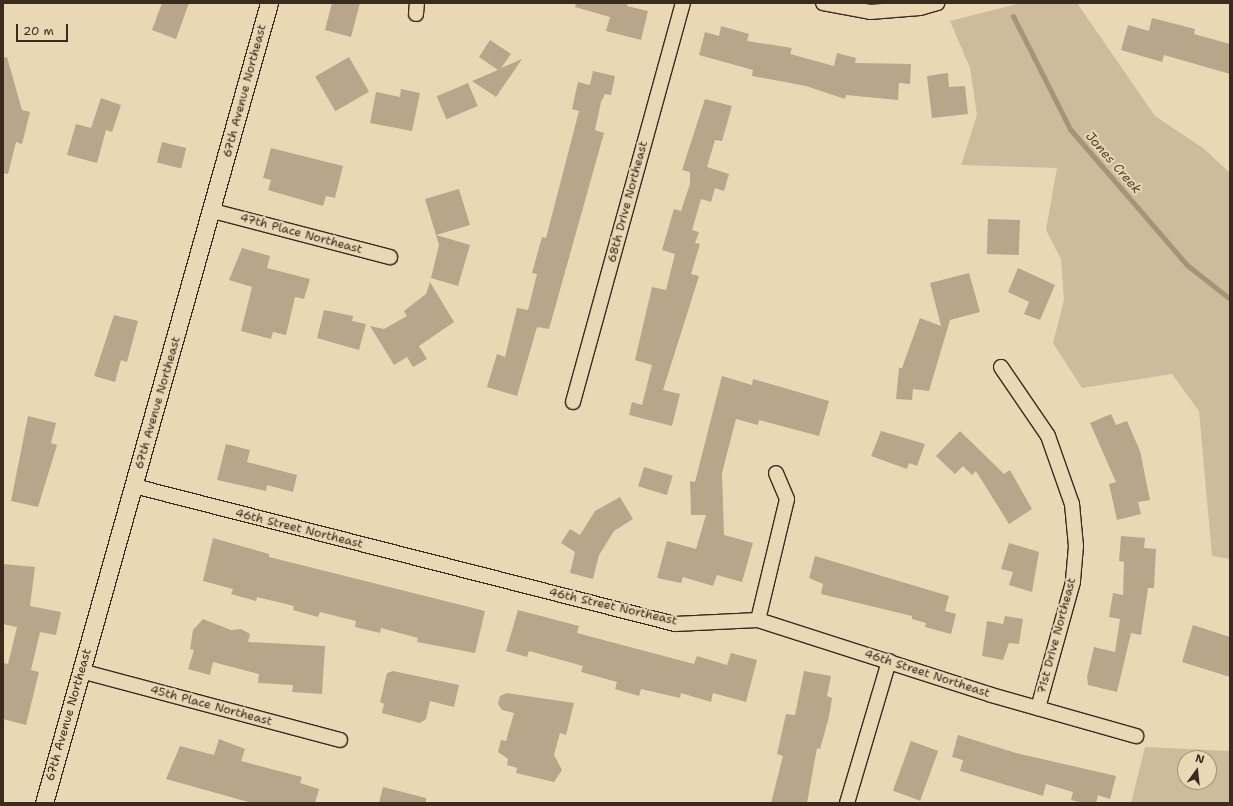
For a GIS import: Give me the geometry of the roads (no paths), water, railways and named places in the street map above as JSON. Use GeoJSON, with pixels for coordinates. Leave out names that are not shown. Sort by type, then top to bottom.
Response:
{"type":"FeatureCollection","features":[{"type":"Feature","properties":{"kind":"street","name":"67th Avenue Northeast"},"geometry":{"type":"LineString","coordinates":[[44,803],[213,211],[269,3]]}},
{"type":"Feature","properties":{"kind":"street","name":"68th Drive Northeast"},"geometry":{"type":"LineString","coordinates":[[573,402],[683,3]]}},
{"type":"Feature","properties":{"kind":"street"},"geometry":{"type":"LineString","coordinates":[[822,3],[870,12],[920,8],[937,3]]}},
{"type":"Feature","properties":{"kind":"street","name":"47th Place Northeast"},"geometry":{"type":"LineString","coordinates":[[213,211],[390,257]]}},
{"type":"Feature","properties":{"kind":"street","name":"71st Drive Northeast"},"geometry":{"type":"LineString","coordinates":[[1001,367],[1048,436],[1072,504],[1076,546],[1073,582],[1038,708]]}},
{"type":"Feature","properties":{"kind":"street"},"geometry":{"type":"LineString","coordinates":[[758,620],[787,499],[776,473]]}},
{"type":"Feature","properties":{"kind":"street","name":"46th Street Northeast"},"geometry":{"type":"LineString","coordinates":[[134,486],[675,624],[758,620],[1038,708],[1136,736]]}},
{"type":"Feature","properties":{"kind":"street"},"geometry":{"type":"LineString","coordinates":[[846,803],[889,661]]}},
{"type":"Feature","properties":{"kind":"street","name":"45th Place Northeast"},"geometry":{"type":"LineString","coordinates":[[81,671],[340,740]]}},
{"type":"Feature","properties":{"kind":"waterway","name":"Jones Creek"},"geometry":{"type":"LineString","coordinates":[[1013,16],[1070,129],[1187,265],[1230,299]]}}]}
